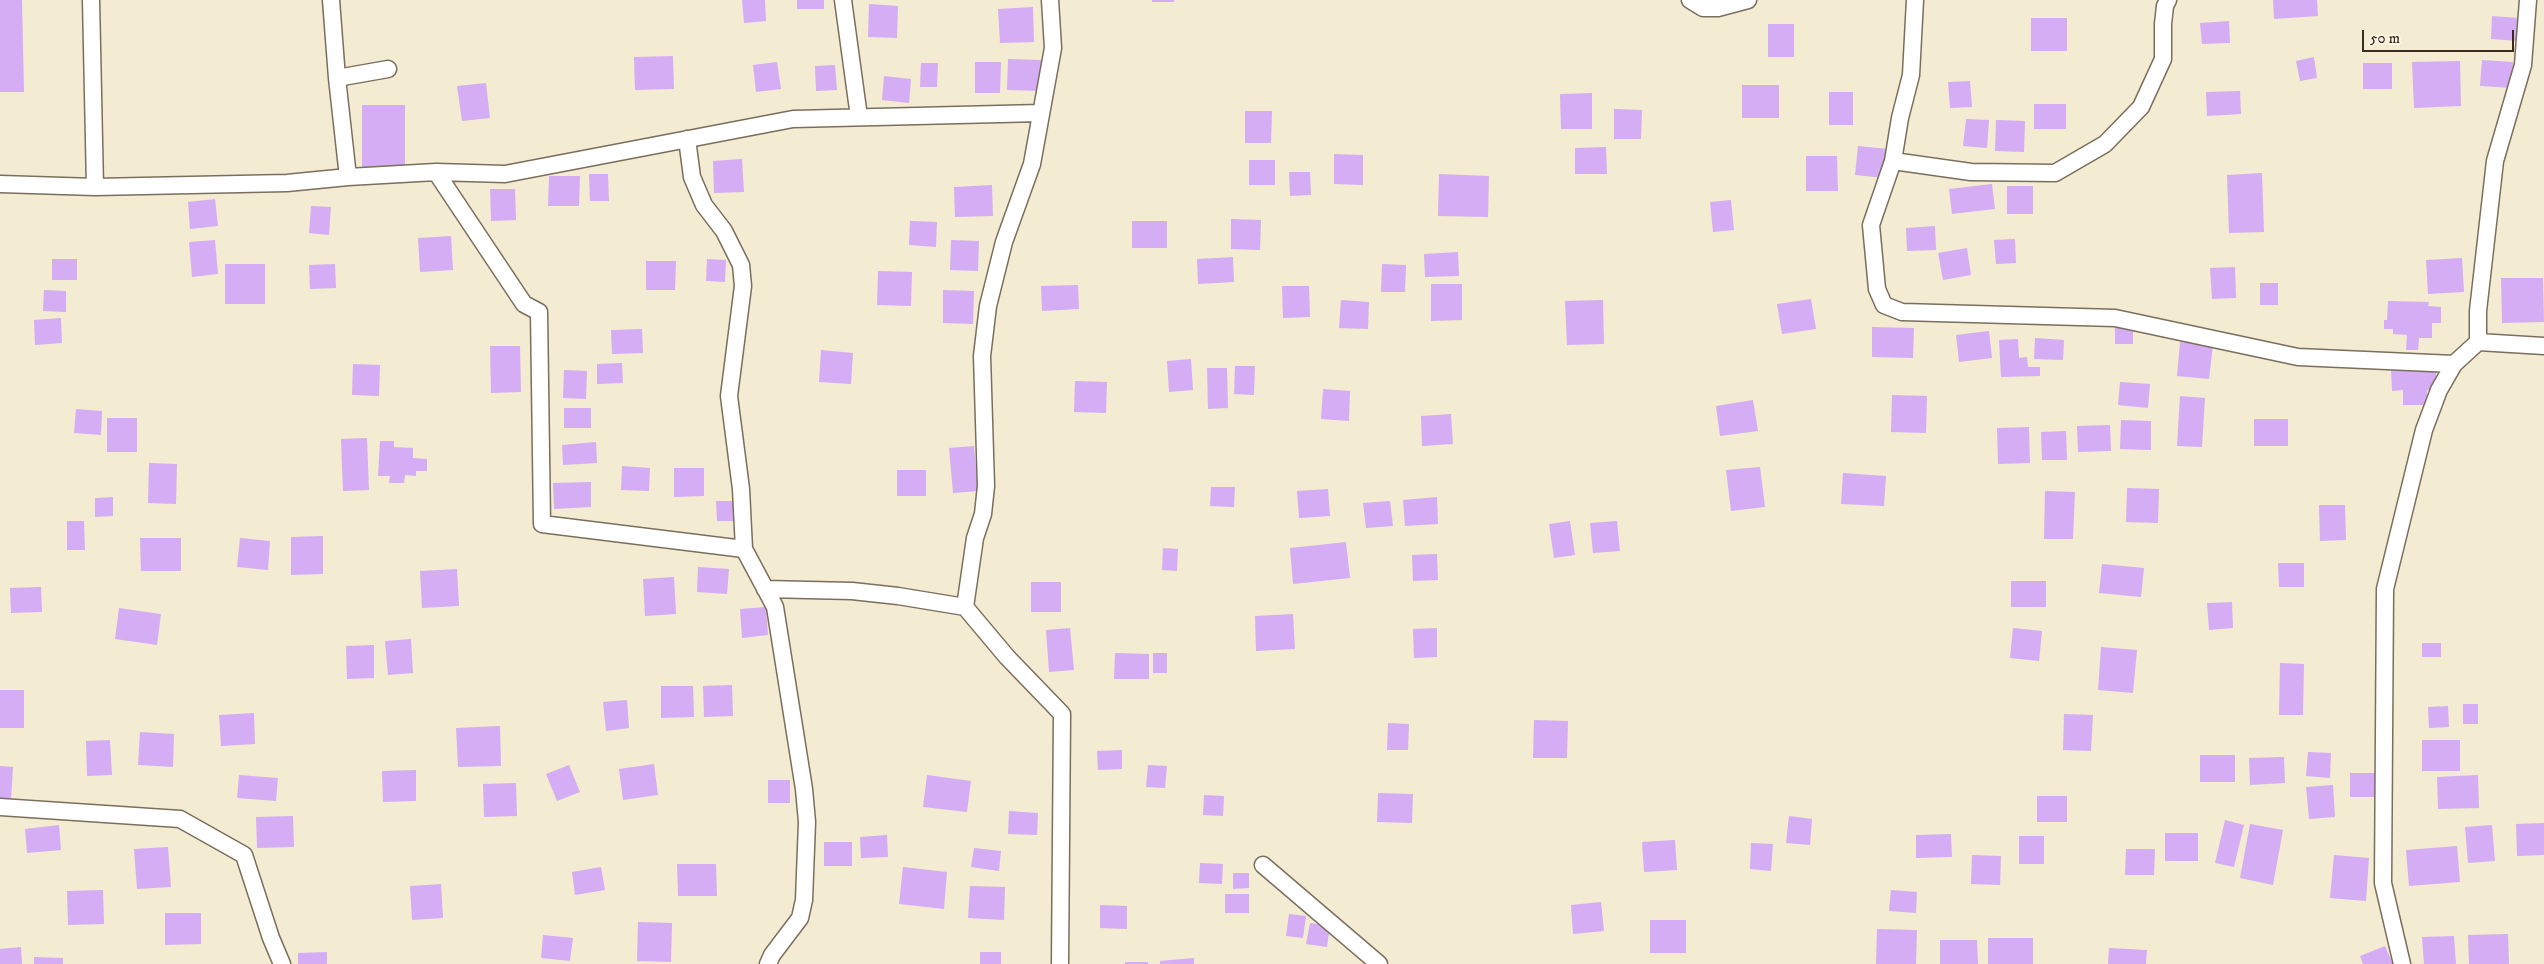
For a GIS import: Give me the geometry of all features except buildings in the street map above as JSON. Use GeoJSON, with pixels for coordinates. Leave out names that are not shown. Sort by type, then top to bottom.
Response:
{"type":"FeatureCollection","features":[{"type":"Feature","properties":{"kind":"street"},"geometry":{"type":"LineString","coordinates":[[91,0],[95,187]]}},
{"type":"Feature","properties":{"kind":"street"},"geometry":{"type":"LineString","coordinates":[[331,0],[348,177]]}},
{"type":"Feature","properties":{"kind":"street"},"geometry":{"type":"LineString","coordinates":[[844,0],[859,117]]}},
{"type":"Feature","properties":{"kind":"street"},"geometry":{"type":"LineString","coordinates":[[965,606],[975,538],[983,514],[986,486],[982,356],[988,306],[1004,242],[1032,164],[1053,48],[1050,0]]}},
{"type":"Feature","properties":{"kind":"street"},"geometry":{"type":"LineString","coordinates":[[1690,0],[1703,8],[1718,8],[1748,0]]}},
{"type":"Feature","properties":{"kind":"street"},"geometry":{"type":"LineString","coordinates":[[1915,0],[1911,75],[1900,118],[1893,161],[1871,225],[1877,289],[1884,305],[1902,312],[2115,318],[2298,357],[2454,364]]}},
{"type":"Feature","properties":{"kind":"street"},"geometry":{"type":"LineString","coordinates":[[1893,161],[1971,172],[2055,173],[2104,144],[2141,107],[2163,59],[2163,24],[2165,6],[2168,0]]}},
{"type":"Feature","properties":{"kind":"street"},"geometry":{"type":"LineString","coordinates":[[2478,342],[2478,312],[2495,161],[2523,65],[2528,0]]}},
{"type":"Feature","properties":{"kind":"street"},"geometry":{"type":"LineString","coordinates":[[337,78],[388,69]]}},
{"type":"Feature","properties":{"kind":"street"},"geometry":{"type":"LineString","coordinates":[[0,184],[95,187],[287,183],[436,172],[505,174],[793,119],[1041,113]]}},
{"type":"Feature","properties":{"kind":"street"},"geometry":{"type":"LineString","coordinates":[[687,139],[692,177],[704,205],[724,231],[741,265],[743,286],[729,396],[741,489],[744,549],[775,607],[804,789],[806,822],[804,900],[800,918],[772,955],[768,964]]}},
{"type":"Feature","properties":{"kind":"street"},"geometry":{"type":"LineString","coordinates":[[436,172],[524,304],[539,312],[542,524],[744,549]]}},
{"type":"Feature","properties":{"kind":"street"},"geometry":{"type":"LineString","coordinates":[[2402,964],[2383,883],[2385,589],[2424,430],[2440,390],[2454,364],[2478,342],[2544,346]]}},
{"type":"Feature","properties":{"kind":"street"},"geometry":{"type":"LineString","coordinates":[[765,589],[852,591],[965,606],[1007,657],[1062,714],[1060,964]]}},
{"type":"Feature","properties":{"kind":"street"},"geometry":{"type":"LineString","coordinates":[[0,807],[180,819],[244,855],[270,938],[282,964]]}},
{"type":"Feature","properties":{"kind":"street"},"geometry":{"type":"LineString","coordinates":[[1263,865],[1379,964]]}}]}
